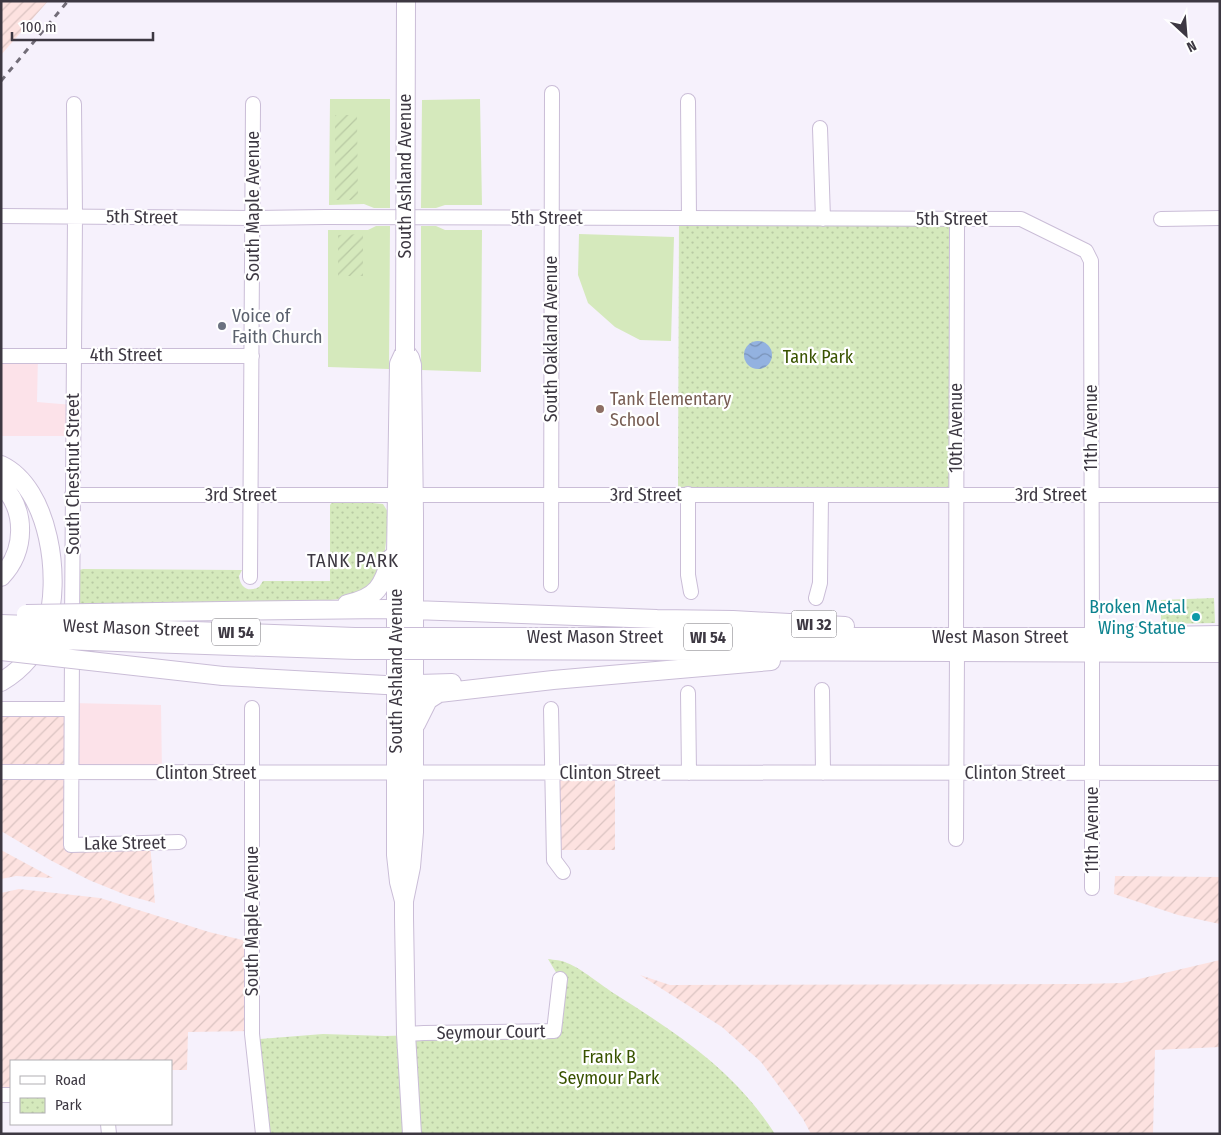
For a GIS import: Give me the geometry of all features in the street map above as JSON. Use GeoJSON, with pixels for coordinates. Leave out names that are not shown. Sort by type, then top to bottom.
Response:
{"type":"FeatureCollection","features":[{"type":"Feature","properties":{"kind":"main road","name":"South Ashland Avenue"},"geometry":{"type":"LineString","coordinates":[[406,1],[405,351],[412,365],[405,495],[414,610],[414,773],[412,859],[404,901],[406,1034],[412,1134]]}},
{"type":"Feature","properties":{"kind":"main road"},"geometry":{"type":"LineString","coordinates":[[1,465],[11,470],[24,483],[40,510],[47,533],[52,584],[47,625],[40,641],[30,658],[5,680]]}},
{"type":"Feature","properties":{"kind":"main road"},"geometry":{"type":"LineString","coordinates":[[1,484],[11,495],[19,513],[20,531],[19,547],[13,561],[1,577]]}},
{"type":"Feature","properties":{"kind":"main road","name":"South Ashland Avenue"},"geometry":{"type":"LineString","coordinates":[[404,901],[399,882],[396,855],[395,685],[396,540],[405,495]]}},
{"type":"Feature","properties":{"kind":"main road"},"geometry":{"type":"LineString","coordinates":[[325,609],[359,602],[373,594],[382,584],[385,577],[396,540]]}},
{"type":"Feature","properties":{"kind":"main road"},"geometry":{"type":"LineString","coordinates":[[1,614],[396,609]]}},
{"type":"Feature","properties":{"kind":"main road","name":"WI 32"},"geometry":{"type":"LineString","coordinates":[[396,609],[733,620],[922,629],[950,644]]}},
{"type":"Feature","properties":{"kind":"main road","name":"West Mason Street"},"geometry":{"type":"LineString","coordinates":[[1,624],[355,637],[470,644]]}},
{"type":"Feature","properties":{"kind":"main road","name":"West Mason Street"},"geometry":{"type":"LineString","coordinates":[[1,638],[355,650],[470,644],[1092,644],[1220,635]]}},
{"type":"Feature","properties":{"kind":"main road","name":"WI 32"},"geometry":{"type":"LineString","coordinates":[[414,685],[518,683],[767,662],[902,658],[950,644]]}},
{"type":"Feature","properties":{"kind":"main road","name":"West Mason Street"},"geometry":{"type":"LineString","coordinates":[[1092,644],[1220,653]]}},
{"type":"Feature","properties":{"kind":"main road"},"geometry":{"type":"LineString","coordinates":[[1,651],[223,676],[414,685]]}},
{"type":"Feature","properties":{"kind":"main road"},"geometry":{"type":"LineString","coordinates":[[414,728],[428,700],[439,693],[518,683]]}},
{"type":"Feature","properties":{"kind":"street","name":"South Oakland Avenue"},"geometry":{"type":"LineString","coordinates":[[551,585],[552,93]]}},
{"type":"Feature","properties":{"kind":"street"},"geometry":{"type":"LineString","coordinates":[[688,100],[689,218]]}},
{"type":"Feature","properties":{"kind":"street","name":"South Chestnut Street"},"geometry":{"type":"LineString","coordinates":[[71,844],[74,104]]}},
{"type":"Feature","properties":{"kind":"street","name":"South Maple Avenue"},"geometry":{"type":"LineString","coordinates":[[250,577],[253,104]]}},
{"type":"Feature","properties":{"kind":"street"},"geometry":{"type":"LineString","coordinates":[[820,128],[823,219]]}},
{"type":"Feature","properties":{"kind":"street","name":"5th Street"},"geometry":{"type":"LineString","coordinates":[[1,216],[1021,219],[1086,251]]}},
{"type":"Feature","properties":{"kind":"street"},"geometry":{"type":"LineString","coordinates":[[1161,219],[1220,218]]}},
{"type":"Feature","properties":{"kind":"street","name":"10th Avenue"},"geometry":{"type":"LineString","coordinates":[[956,840],[956,773],[950,644],[956,495],[957,220]]}},
{"type":"Feature","properties":{"kind":"street","name":"11th Avenue"},"geometry":{"type":"LineString","coordinates":[[1086,251],[1091,261],[1092,888]]}},
{"type":"Feature","properties":{"kind":"street","name":"4th Street"},"geometry":{"type":"LineString","coordinates":[[1,356],[252,356]]}},
{"type":"Feature","properties":{"kind":"street"},"geometry":{"type":"LineString","coordinates":[[688,494],[688,575],[691,592]]}},
{"type":"Feature","properties":{"kind":"street","name":"3rd Street"},"geometry":{"type":"LineString","coordinates":[[72,495],[1220,495]]}},
{"type":"Feature","properties":{"kind":"street"},"geometry":{"type":"LineString","coordinates":[[816,598],[820,583],[821,495]]}},
{"type":"Feature","properties":{"kind":"street"},"geometry":{"type":"LineString","coordinates":[[822,690],[823,773]]}},
{"type":"Feature","properties":{"kind":"street"},"geometry":{"type":"LineString","coordinates":[[688,692],[689,773]]}},
{"type":"Feature","properties":{"kind":"street","name":"South Maple Avenue"},"geometry":{"type":"LineString","coordinates":[[252,708],[252,1034],[262,1134]]}},
{"type":"Feature","properties":{"kind":"street"},"geometry":{"type":"LineString","coordinates":[[1,709],[71,710]]}},
{"type":"Feature","properties":{"kind":"street"},"geometry":{"type":"LineString","coordinates":[[551,709],[554,860],[563,872]]}},
{"type":"Feature","properties":{"kind":"street","name":"Clinton Street"},"geometry":{"type":"LineString","coordinates":[[1,772],[1220,773]]}},
{"type":"Feature","properties":{"kind":"street","name":"Lake Street"},"geometry":{"type":"LineString","coordinates":[[71,844],[179,842]]}},
{"type":"Feature","properties":{"kind":"street","name":"Seymour Court"},"geometry":{"type":"LineString","coordinates":[[406,1034],[554,1031],[560,979]]}},
{"type":"Feature","properties":{"kind":"shaded area"},"geometry":{"type":"Polygon","coordinates":[[[1,1],[48,1],[1,55],[1,1]]]}},
{"type":"Feature","properties":{"kind":"shaded area"},"geometry":{"type":"Polygon","coordinates":[[[38,355],[37,402],[73,405],[73,436],[1,436],[1,356],[38,355]]]}},
{"type":"Feature","properties":{"kind":"shaded area"},"geometry":{"type":"Polygon","coordinates":[[[71,703],[161,705],[162,773],[71,773],[71,703]]]}},
{"type":"Feature","properties":{"kind":"shaded area"},"geometry":{"type":"Polygon","coordinates":[[[1,709],[71,709],[71,844],[150,843],[155,903],[126,895],[89,880],[1,831],[1,709]]]}},
{"type":"Feature","properties":{"kind":"shaded area"},"geometry":{"type":"Polygon","coordinates":[[[551,773],[615,773],[615,850],[554,850],[551,773]]]}},
{"type":"Feature","properties":{"kind":"shaded area"},"geometry":{"type":"Polygon","coordinates":[[[1,850],[53,878],[16,876],[1,879],[1,850]]]}},
{"type":"Feature","properties":{"kind":"shaded area"},"geometry":{"type":"Polygon","coordinates":[[[1115,876],[1220,877],[1220,924],[1178,915],[1114,894],[1115,876]]]}},
{"type":"Feature","properties":{"kind":"shaded area"},"geometry":{"type":"Polygon","coordinates":[[[19,889],[100,898],[209,932],[251,942],[252,1031],[188,1032],[187,1070],[172,1070],[172,1060],[10,1060],[10,1095],[1,1095],[1,893],[19,889]]]}},
{"type":"Feature","properties":{"kind":"shaded area"},"geometry":{"type":"Polygon","coordinates":[[[1220,960],[1220,1047],[1155,1050],[1153,1134],[811,1134],[803,1119],[761,1062],[722,1027],[640,975],[670,985],[1122,983],[1220,960]]]}},
{"type":"Feature","properties":{"kind":"green space"},"geometry":{"type":"Polygon","coordinates":[[[330,99],[390,99],[390,208],[374,208],[364,204],[329,205],[330,99]]]}},
{"type":"Feature","properties":{"kind":"green space"},"geometry":{"type":"Polygon","coordinates":[[[480,99],[482,205],[445,205],[436,208],[421,208],[422,100],[480,99]]]}},
{"type":"Feature","properties":{"kind":"green space"},"geometry":{"type":"Polygon","coordinates":[[[335,115],[357,115],[358,200],[335,200],[335,115]]]}},
{"type":"Feature","properties":{"kind":"green space","name":"Tank Park"},"geometry":{"type":"Polygon","coordinates":[[[679,218],[957,220],[956,495],[678,494],[679,218]]]}},
{"type":"Feature","properties":{"kind":"green space"},"geometry":{"type":"Polygon","coordinates":[[[376,226],[390,226],[389,369],[328,367],[328,230],[368,230],[376,226]]]}},
{"type":"Feature","properties":{"kind":"green space"},"geometry":{"type":"Polygon","coordinates":[[[421,226],[436,226],[445,230],[482,230],[481,372],[421,370],[421,226]]]}},
{"type":"Feature","properties":{"kind":"green space"},"geometry":{"type":"Polygon","coordinates":[[[363,234],[363,276],[338,276],[338,235],[363,234]]]}},
{"type":"Feature","properties":{"kind":"green space"},"geometry":{"type":"Polygon","coordinates":[[[579,234],[674,237],[671,341],[640,340],[615,327],[588,303],[578,275],[579,234]]]}},
{"type":"Feature","properties":{"kind":"green space"},"geometry":{"type":"Polygon","coordinates":[[[352,501],[383,504],[388,512],[384,560],[374,587],[342,599],[270,605],[79,608],[79,570],[83,569],[242,570],[239,576],[241,583],[248,589],[259,587],[263,581],[330,581],[330,505],[332,502],[352,501]]]}},
{"type":"Feature","properties":{"kind":"green space"},"geometry":{"type":"Polygon","coordinates":[[[1214,598],[1215,623],[1161,624],[1161,600],[1214,598]]]}},
{"type":"Feature","properties":{"kind":"green space","name":"Frank B Seymour Park"},"geometry":{"type":"Polygon","coordinates":[[[548,959],[563,961],[573,965],[661,1024],[703,1055],[742,1091],[775,1134],[263,1134],[259,1092],[260,1039],[323,1034],[385,1036],[554,1031],[560,979],[548,959]]]}},
{"type":"Feature","properties":{"kind":"water"},"geometry":{"type":"Polygon","coordinates":[[[758,341],[768,345],[772,355],[768,365],[758,369],[748,365],[744,355],[748,345],[758,341]]]}},
{"type":"Feature","properties":{"kind":"railway"},"geometry":{"type":"LineString","coordinates":[[1,81],[68,1]]}},
{"type":"Feature","properties":{"kind":"place","name":"Voice of Faith Church"},"geometry":{"type":"Point","coordinates":[222,326]}},
{"type":"Feature","properties":{"kind":"place","name":"Tank Elementary School"},"geometry":{"type":"Point","coordinates":[600,409]}},
{"type":"Feature","properties":{"kind":"place","name":"Broken Metal Wing Statue"},"geometry":{"type":"Point","coordinates":[1196,617]}},
{"type":"Feature","properties":{"kind":"district","name":"TANK PARK"},"geometry":{"type":"Point","coordinates":[353,560]}}]}
